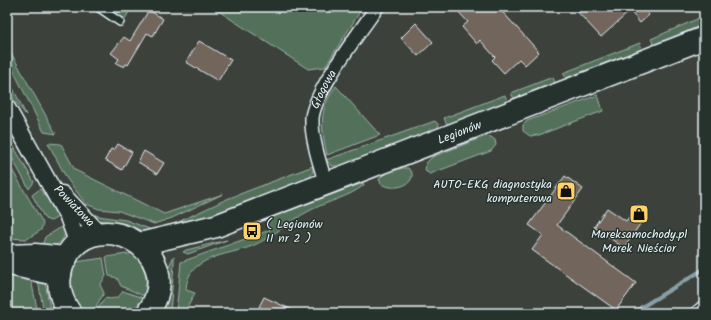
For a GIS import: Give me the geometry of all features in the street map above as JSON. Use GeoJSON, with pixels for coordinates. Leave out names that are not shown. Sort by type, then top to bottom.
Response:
{"type":"FeatureCollection","features":[{"type":"Feature","properties":{"kind":"highway","name":"Legionów"},"geometry":{"type":"LineString","coordinates":[[140,244],[216,226],[704,38]]}},
{"type":"Feature","properties":{"kind":"highway","name":"Legionów"},"geometry":{"type":"LineString","coordinates":[[157,270],[176,248],[216,226]]}},
{"type":"Feature","properties":{"kind":"highway"},"geometry":{"type":"LineString","coordinates":[[66,311],[60,292],[68,259],[88,237],[100,234],[121,234],[140,244],[152,258],[157,270],[157,292],[148,313]]}},
{"type":"Feature","properties":{"kind":"highway"},"geometry":{"type":"LineString","coordinates":[[7,256],[35,255],[68,259]]}},
{"type":"Feature","properties":{"kind":"highway"},"geometry":{"type":"LineString","coordinates":[[7,263],[68,259]]}},
{"type":"Feature","properties":{"kind":"street","name":"Głogowa"},"geometry":{"type":"LineString","coordinates":[[326,184],[319,161],[313,127],[314,110],[327,83],[377,7]]}},
{"type":"Feature","properties":{"kind":"street","name":"Powiatowa"},"geometry":{"type":"LineString","coordinates":[[7,108],[48,178],[68,217],[68,259]]}},
{"type":"Feature","properties":{"kind":"street","name":"Powiatowa"},"geometry":{"type":"LineString","coordinates":[[48,178],[100,234]]}},
{"type":"Feature","properties":{"kind":"street"},"geometry":{"type":"LineString","coordinates":[[697,313],[704,307]]}},
{"type":"Feature","properties":{"kind":"lane"},"geometry":{"type":"LineString","coordinates":[[98,7],[120,22]]}},
{"type":"Feature","properties":{"kind":"green space"},"geometry":{"type":"Polygon","coordinates":[[[90,7],[132,7],[120,27],[90,7]]]}},
{"type":"Feature","properties":{"kind":"green space"},"geometry":{"type":"Polygon","coordinates":[[[212,7],[363,7],[325,67],[308,69],[212,7]]]}},
{"type":"Feature","properties":{"kind":"green space"},"geometry":{"type":"Polygon","coordinates":[[[704,16],[704,24],[654,45],[651,39],[704,16]]]}},
{"type":"Feature","properties":{"kind":"green space"},"geometry":{"type":"Polygon","coordinates":[[[640,43],[642,49],[566,78],[563,73],[640,43]]]}},
{"type":"Feature","properties":{"kind":"green space"},"geometry":{"type":"Polygon","coordinates":[[[7,51],[10,51],[56,134],[44,132],[7,58],[7,51]]]}},
{"type":"Feature","properties":{"kind":"green space"},"geometry":{"type":"Polygon","coordinates":[[[7,76],[26,115],[7,91],[7,76]]]}},
{"type":"Feature","properties":{"kind":"green space"},"geometry":{"type":"Polygon","coordinates":[[[553,77],[555,83],[515,98],[511,93],[553,77]]]}},
{"type":"Feature","properties":{"kind":"green space"},"geometry":{"type":"Polygon","coordinates":[[[336,86],[380,135],[327,155],[323,136],[322,119],[326,103],[336,86]]]}},
{"type":"Feature","properties":{"kind":"green space"},"geometry":{"type":"Polygon","coordinates":[[[505,95],[507,101],[450,124],[446,123],[444,118],[505,95]]]}},
{"type":"Feature","properties":{"kind":"green space"},"geometry":{"type":"Polygon","coordinates":[[[598,95],[603,111],[539,135],[530,136],[523,131],[523,125],[527,121],[598,95]]]}},
{"type":"Feature","properties":{"kind":"green space"},"geometry":{"type":"Polygon","coordinates":[[[435,121],[439,125],[437,129],[340,166],[332,166],[326,160],[435,121]]]}},
{"type":"Feature","properties":{"kind":"green space"},"geometry":{"type":"Polygon","coordinates":[[[7,135],[34,182],[29,189],[7,149],[7,135]]]}},
{"type":"Feature","properties":{"kind":"green space"},"geometry":{"type":"Polygon","coordinates":[[[486,136],[495,140],[496,145],[491,151],[430,174],[425,171],[426,163],[432,157],[486,136]]]}},
{"type":"Feature","properties":{"kind":"green space"},"geometry":{"type":"Polygon","coordinates":[[[48,143],[61,144],[75,170],[164,214],[223,194],[172,218],[154,224],[119,211],[99,209],[86,204],[67,179],[48,143]]]}},
{"type":"Feature","properties":{"kind":"green space"},"geometry":{"type":"Polygon","coordinates":[[[7,161],[43,223],[41,230],[27,239],[7,238],[7,183],[9,183],[7,177],[7,161]]]}},
{"type":"Feature","properties":{"kind":"green space"},"geometry":{"type":"Polygon","coordinates":[[[313,166],[313,172],[310,177],[189,225],[173,226],[174,224],[227,199],[313,166]]]}},
{"type":"Feature","properties":{"kind":"green space"},"geometry":{"type":"Polygon","coordinates":[[[402,168],[408,168],[412,173],[412,178],[409,182],[405,185],[395,187],[381,184],[379,179],[383,175],[402,168]]]}},
{"type":"Feature","properties":{"kind":"green space"},"geometry":{"type":"Polygon","coordinates":[[[363,183],[364,185],[351,193],[309,211],[259,243],[201,263],[193,270],[188,278],[186,290],[195,293],[186,310],[187,313],[176,313],[181,262],[270,230],[266,219],[363,183]]]}},
{"type":"Feature","properties":{"kind":"green space"},"geometry":{"type":"Polygon","coordinates":[[[40,189],[60,216],[51,221],[45,219],[32,195],[40,189]]]}},
{"type":"Feature","properties":{"kind":"green space"},"geometry":{"type":"Polygon","coordinates":[[[90,212],[98,216],[126,220],[152,230],[146,234],[127,224],[97,220],[90,212]]]}},
{"type":"Feature","properties":{"kind":"green space"},"geometry":{"type":"Polygon","coordinates":[[[65,225],[64,236],[59,243],[51,247],[41,249],[45,237],[65,225]]]}},
{"type":"Feature","properties":{"kind":"green space"},"geometry":{"type":"Polygon","coordinates":[[[227,240],[188,254],[183,252],[186,250],[227,240]]]}},
{"type":"Feature","properties":{"kind":"green space"},"geometry":{"type":"Polygon","coordinates":[[[134,253],[141,263],[145,273],[146,284],[144,296],[121,286],[117,278],[109,276],[106,257],[134,253]]]}},
{"type":"Feature","properties":{"kind":"green space"},"geometry":{"type":"Polygon","coordinates":[[[174,256],[170,313],[164,313],[169,284],[167,270],[174,256]]]}},
{"type":"Feature","properties":{"kind":"green space"},"geometry":{"type":"Polygon","coordinates":[[[103,258],[106,276],[100,285],[104,293],[92,313],[86,313],[80,308],[73,296],[71,283],[73,269],[76,262],[103,258]]]}},
{"type":"Feature","properties":{"kind":"green space"},"geometry":{"type":"Polygon","coordinates":[[[7,270],[30,275],[38,313],[7,313],[7,270]]]}},
{"type":"Feature","properties":{"kind":"green space"},"geometry":{"type":"Polygon","coordinates":[[[37,275],[45,283],[51,313],[44,313],[37,275]]]}},
{"type":"Feature","properties":{"kind":"green space"},"geometry":{"type":"Polygon","coordinates":[[[123,291],[143,298],[131,313],[95,313],[105,298],[116,298],[123,291]]]}},
{"type":"Feature","properties":{"kind":"building"},"geometry":{"type":"Polygon","coordinates":[[[454,7],[470,7],[476,13],[484,7],[498,7],[539,52],[525,65],[519,59],[504,73],[492,60],[495,57],[480,40],[477,44],[462,27],[468,22],[454,7]]]}},
{"type":"Feature","properties":{"kind":"building"},"geometry":{"type":"Polygon","coordinates":[[[573,7],[643,7],[649,15],[640,23],[630,11],[601,37],[573,7]]]}},
{"type":"Feature","properties":{"kind":"building"},"geometry":{"type":"Polygon","coordinates":[[[149,10],[163,19],[153,36],[147,33],[128,65],[126,64],[124,67],[116,63],[119,59],[111,53],[124,37],[130,41],[149,10]]]}},
{"type":"Feature","properties":{"kind":"building"},"geometry":{"type":"Polygon","coordinates":[[[416,23],[433,42],[418,56],[401,38],[416,23]]]}},
{"type":"Feature","properties":{"kind":"building"},"geometry":{"type":"Polygon","coordinates":[[[199,41],[231,60],[218,81],[186,62],[199,41]]]}},
{"type":"Feature","properties":{"kind":"building"},"geometry":{"type":"Polygon","coordinates":[[[118,144],[132,152],[122,170],[105,160],[111,149],[114,150],[118,144]]]}},
{"type":"Feature","properties":{"kind":"building"},"geometry":{"type":"Polygon","coordinates":[[[144,151],[164,163],[157,174],[138,162],[144,151]]]}},
{"type":"Feature","properties":{"kind":"building"},"geometry":{"type":"Polygon","coordinates":[[[565,176],[583,189],[557,225],[636,283],[616,310],[532,250],[543,235],[529,225],[565,176]]]}},
{"type":"Feature","properties":{"kind":"building"},"geometry":{"type":"Polygon","coordinates":[[[638,205],[648,212],[624,248],[594,227],[607,208],[626,221],[638,205]]]}},
{"type":"Feature","properties":{"kind":"building"},"geometry":{"type":"Polygon","coordinates":[[[264,297],[299,313],[271,313],[259,307],[264,297]]]}},
{"type":"Feature","properties":{"kind":"waterway"},"geometry":{"type":"LineString","coordinates":[[632,313],[704,269]]}},
{"type":"Feature","properties":{"kind":"place","name":"AUTO-EKG diagnostyka komputerowa"},"geometry":{"type":"Point","coordinates":[566,191]}},
{"type":"Feature","properties":{"kind":"place","name":"Mareksamochody.pl Marek Nieścior"},"geometry":{"type":"Point","coordinates":[639,214]}},
{"type":"Feature","properties":{"kind":"place","name":"( Legionów II nr 2 )"},"geometry":{"type":"Point","coordinates":[252,231]}}]}
